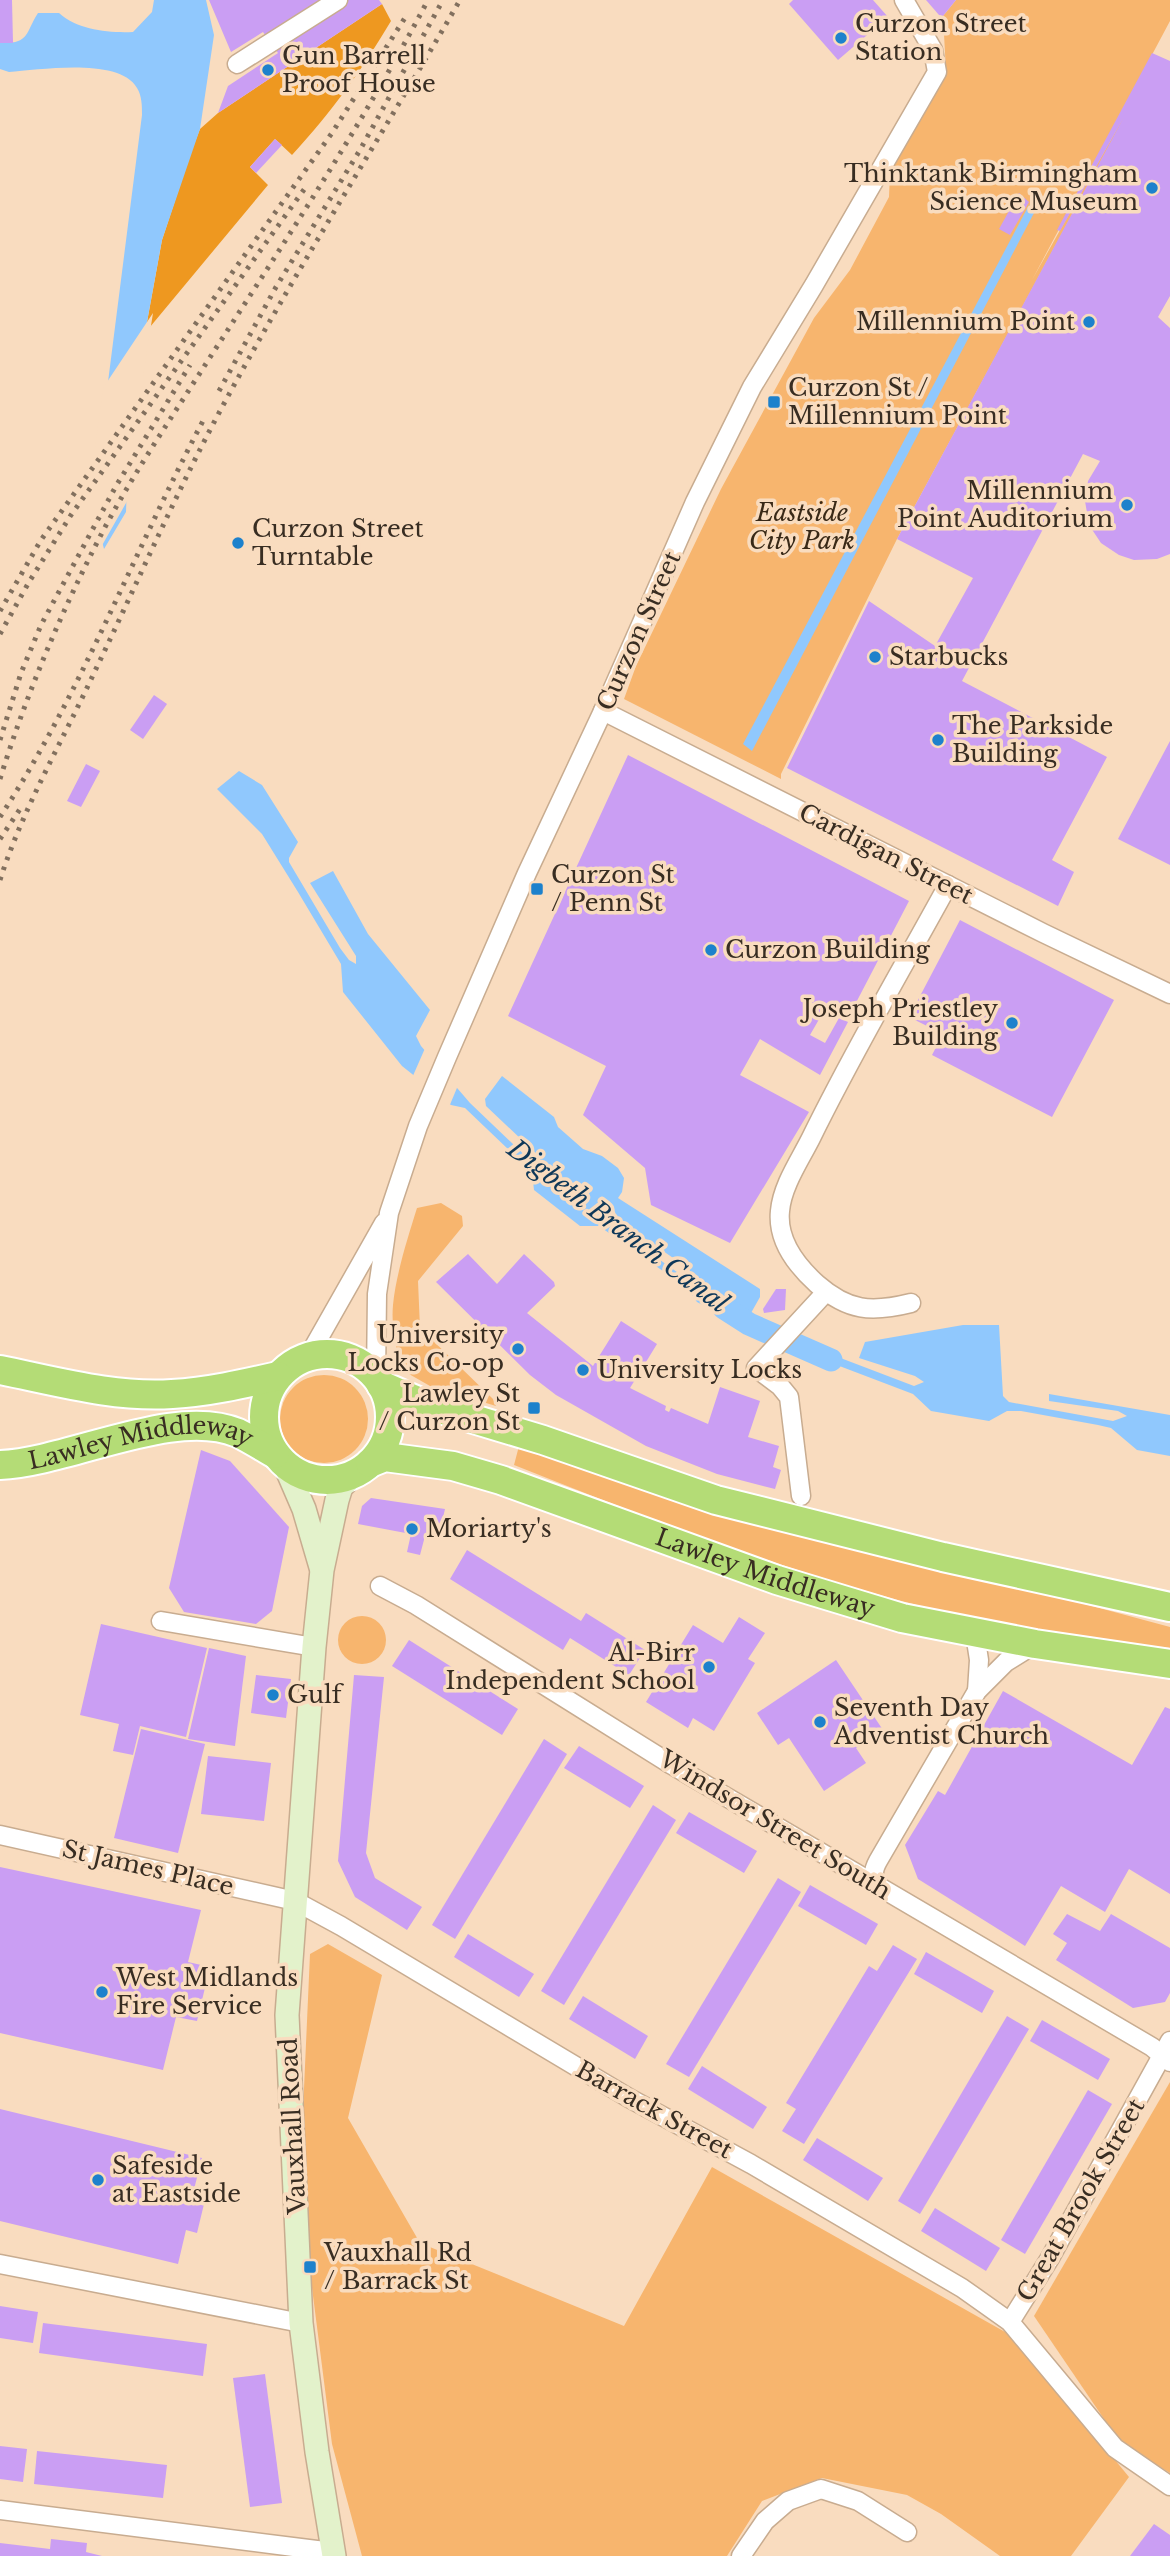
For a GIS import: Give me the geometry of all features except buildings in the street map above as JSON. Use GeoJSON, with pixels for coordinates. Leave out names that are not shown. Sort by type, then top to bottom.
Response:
{"type":"FeatureCollection","features":[{"type":"Feature","properties":{"kind":"highway"},"geometry":{"type":"LineString","coordinates":[[378,1381],[389,1405],[389,1426],[383,1447],[362,1469],[330,1480],[318,1480],[295,1472],[280,1460],[267,1440],[264,1415],[269,1390],[278,1376],[292,1364],[322,1354],[352,1359],[378,1381],[427,1405],[543,1440],[716,1500],[943,1557],[1170,1607]]}},
{"type":"Feature","properties":{"kind":"highway"},"geometry":{"type":"LineString","coordinates":[[0,1370],[139,1394],[208,1390],[278,1376]]}},
{"type":"Feature","properties":{"kind":"highway","name":"Lawley Middleway"},"geometry":{"type":"LineString","coordinates":[[0,1465],[45,1459],[170,1427],[237,1433],[280,1460]]}},
{"type":"Feature","properties":{"kind":"highway","name":"Lawley Middleway"},"geometry":{"type":"LineString","coordinates":[[362,1469],[385,1457],[453,1466],[501,1480],[777,1580],[902,1618],[975,1634],[1170,1664]]}},
{"type":"Feature","properties":{"kind":"main road","name":"Vauxhall Road"},"geometry":{"type":"LineString","coordinates":[[280,1460],[304,1509],[322,1570]]}},
{"type":"Feature","properties":{"kind":"main road","name":"Vauxhall Road"},"geometry":{"type":"LineString","coordinates":[[333,2554],[301,2323],[287,2015],[322,1570],[341,1488],[362,1469]]}},
{"type":"Feature","properties":{"kind":"street"},"geometry":{"type":"LineString","coordinates":[[237,64],[338,0]]}},
{"type":"Feature","properties":{"kind":"street","name":"Curzon Street"},"geometry":{"type":"LineString","coordinates":[[307,1357],[389,1213],[447,1057],[695,502],[752,387],[937,72],[933,50],[904,0]]}},
{"type":"Feature","properties":{"kind":"street","name":"Cardigan Street"},"geometry":{"type":"LineString","coordinates":[[603,711],[1170,994]]}},
{"type":"Feature","properties":{"kind":"street"},"geometry":{"type":"LineString","coordinates":[[911,1303],[897,1307],[851,1307],[826,1292],[804,1272],[792,1256],[784,1240],[780,1209],[786,1189],[825,1109],[948,885]]}},
{"type":"Feature","properties":{"kind":"street","name":"Curzon Street"},"geometry":{"type":"LineString","coordinates":[[378,1381],[377,1294],[389,1213]]}},
{"type":"Feature","properties":{"kind":"street"},"geometry":{"type":"LineString","coordinates":[[801,1496],[789,1396],[756,1368],[826,1292]]}},
{"type":"Feature","properties":{"kind":"street","name":"Windsor Street South"},"geometry":{"type":"LineString","coordinates":[[380,1586],[416,1605],[672,1765],[1152,2047],[1167,2053]]}},
{"type":"Feature","properties":{"kind":"street"},"geometry":{"type":"LineString","coordinates":[[161,1621],[314,1647]]}},
{"type":"Feature","properties":{"kind":"street"},"geometry":{"type":"LineString","coordinates":[[975,1634],[979,1660],[977,1691]]}},
{"type":"Feature","properties":{"kind":"street"},"geometry":{"type":"LineString","coordinates":[[879,1886],[874,1875],[878,1861],[977,1691],[1006,1662],[1035,1644]]}},
{"type":"Feature","properties":{"kind":"street","name":"St James Place"},"geometry":{"type":"LineString","coordinates":[[0,1835],[295,1901]]}},
{"type":"Feature","properties":{"kind":"street","name":"Barrack Street"},"geometry":{"type":"LineString","coordinates":[[295,1901],[401,1961],[629,2098],[751,2164],[962,2288],[1010,2322],[1115,2448],[1170,2486]]}},
{"type":"Feature","properties":{"kind":"street","name":"Great Brook Street"},"geometry":{"type":"LineString","coordinates":[[1010,2322],[1050,2258],[1167,2053]]}},
{"type":"Feature","properties":{"kind":"street"},"geometry":{"type":"LineString","coordinates":[[0,2264],[301,2323]]}},
{"type":"Feature","properties":{"kind":"street"},"geometry":{"type":"LineString","coordinates":[[741,2556],[765,2521],[788,2501],[821,2489],[858,2501],[907,2532]]}},
{"type":"Feature","properties":{"kind":"street"},"geometry":{"type":"LineString","coordinates":[[0,2510],[333,2554]]}},
{"type":"Feature","properties":{"kind":"green space","name":"Eastside City Park"},"geometry":{"type":"Polygon","coordinates":[[[956,0],[1170,0],[1170,21],[1032,280],[1154,63],[897,539],[781,774],[781,779],[624,699],[636,666],[721,489],[814,318],[850,270],[889,197],[890,171],[946,71],[943,16],[956,0]]]}},
{"type":"Feature","properties":{"kind":"green space"},"geometry":{"type":"Polygon","coordinates":[[[441,1203],[462,1216],[463,1226],[418,1281],[420,1328],[493,1399],[496,1406],[430,1386],[402,1370],[394,1338],[393,1313],[403,1256],[417,1208],[441,1203]]]}},
{"type":"Feature","properties":{"kind":"green space"},"geometry":{"type":"Polygon","coordinates":[[[324,1375],[341,1378],[355,1388],[365,1402],[368,1419],[365,1436],[355,1450],[341,1460],[324,1463],[307,1460],[293,1450],[283,1436],[280,1419],[283,1402],[293,1388],[307,1378],[324,1375]]]}},
{"type":"Feature","properties":{"kind":"green space"},"geometry":{"type":"Polygon","coordinates":[[[519,1446],[1170,1627],[1170,1648],[1001,1624],[945,1612],[835,1582],[673,1527],[514,1465],[519,1446]]]}},
{"type":"Feature","properties":{"kind":"green space"},"geometry":{"type":"Polygon","coordinates":[[[362,1616],[379,1623],[386,1640],[379,1657],[362,1664],[345,1657],[338,1640],[345,1623],[362,1616]]]}},
{"type":"Feature","properties":{"kind":"green space"},"geometry":{"type":"Polygon","coordinates":[[[328,1944],[382,1975],[348,2118],[420,2243],[624,2326],[712,2167],[1014,2337],[1129,2477],[1071,2556],[1000,2556],[941,2514],[907,2495],[822,2478],[762,2501],[727,2556],[362,2556],[332,2444],[306,2241],[303,2111],[310,1954],[328,1944]]]}},
{"type":"Feature","properties":{"kind":"green space"},"geometry":{"type":"Polygon","coordinates":[[[1170,2082],[1170,2473],[1121,2444],[1034,2316],[1170,2082]]]}},
{"type":"Feature","properties":{"kind":"shaded area"},"geometry":{"type":"Polygon","coordinates":[[[382,4],[391,21],[345,91],[292,155],[275,139],[250,167],[268,185],[145,333],[162,240],[200,129],[218,113],[382,4]]]}},
{"type":"Feature","properties":{"kind":"water"},"geometry":{"type":"Polygon","coordinates":[[[154,0],[206,0],[214,35],[200,129],[162,240],[128,452],[126,512],[104,549],[101,537],[108,382],[142,115],[141,98],[128,78],[114,72],[78,68],[9,72],[0,69],[0,43],[22,39],[38,13],[59,13],[75,23],[94,29],[133,32],[152,12],[154,0]]]}},
{"type":"Feature","properties":{"kind":"water"},"geometry":{"type":"Polygon","coordinates":[[[1029,205],[1034,213],[752,751],[743,744],[1029,205]]]}},
{"type":"Feature","properties":{"kind":"water"},"geometry":{"type":"Polygon","coordinates":[[[239,771],[262,785],[298,842],[289,862],[340,948],[349,960],[356,964],[356,956],[310,883],[333,871],[368,934],[430,1010],[416,1036],[421,1046],[470,1103],[536,1166],[543,1167],[539,1156],[486,1106],[485,1099],[502,1076],[554,1117],[558,1127],[583,1149],[602,1156],[618,1168],[624,1178],[622,1192],[618,1198],[760,1289],[760,1297],[751,1313],[754,1320],[744,1327],[697,1302],[687,1288],[599,1226],[580,1226],[534,1190],[532,1172],[465,1108],[451,1105],[402,1066],[343,992],[341,964],[262,834],[217,789],[239,771]],[[613,1205],[600,1206],[603,1219],[688,1280],[695,1281],[689,1269],[617,1219],[613,1205]]]}},
{"type":"Feature","properties":{"kind":"water"},"geometry":{"type":"Polygon","coordinates":[[[963,1325],[999,1325],[1003,1396],[1009,1402],[1113,1421],[1127,1416],[1118,1411],[1049,1401],[1049,1394],[1170,1415],[1170,1456],[1137,1450],[1111,1428],[1098,1425],[1021,1411],[1007,1411],[989,1421],[931,1411],[913,1394],[800,1351],[809,1346],[914,1386],[924,1382],[915,1376],[859,1358],[865,1342],[963,1325]]]}},
{"type":"Feature","properties":{"kind":"pier"},"geometry":{"type":"Polygon","coordinates":[[[153,313],[131,452],[130,496],[100,549],[94,507],[94,481],[103,388],[153,313]]]}},
{"type":"Feature","properties":{"kind":"pier"},"geometry":{"type":"Polygon","coordinates":[[[426,1046],[459,1083],[449,1107],[412,1078],[426,1046]]]}},
{"type":"Feature","properties":{"kind":"waterway","name":"Digbeth Branch Canal"},"geometry":{"type":"LineString","coordinates":[[724,1308],[749,1324],[831,1360]]}},
{"type":"Feature","properties":{"kind":"railway"},"geometry":{"type":"LineString","coordinates":[[0,779],[46,652],[104,529],[154,444],[349,138],[428,0]]}},
{"type":"Feature","properties":{"kind":"railway"},"geometry":{"type":"LineString","coordinates":[[219,391],[276,287],[360,150],[443,0]]}},
{"type":"Feature","properties":{"kind":"railway"},"geometry":{"type":"LineString","coordinates":[[0,880],[31,801],[220,411],[278,307],[460,0]]}},
{"type":"Feature","properties":{"kind":"railway"},"geometry":{"type":"LineString","coordinates":[[0,611],[41,540],[332,133],[408,13]]}},
{"type":"Feature","properties":{"kind":"railway"},"geometry":{"type":"LineString","coordinates":[[0,634],[71,515],[308,184]]}},
{"type":"Feature","properties":{"kind":"railway"},"geometry":{"type":"LineString","coordinates":[[0,740],[21,673],[41,625],[116,486],[190,365]]}},
{"type":"Feature","properties":{"kind":"railway"},"geometry":{"type":"LineString","coordinates":[[0,817],[57,721],[204,419]]}},
{"type":"Feature","properties":{"kind":"railway"},"geometry":{"type":"LineString","coordinates":[[0,839],[22,806]]}},
{"type":"Feature","properties":{"kind":"place","name":"Curzon Street Station"},"geometry":{"type":"Point","coordinates":[841,38]}},
{"type":"Feature","properties":{"kind":"place","name":"Gun Barrell Proof House"},"geometry":{"type":"Point","coordinates":[268,70]}},
{"type":"Feature","properties":{"kind":"place","name":"Thinktank Birmingham Science Museum"},"geometry":{"type":"Point","coordinates":[1152,188]}},
{"type":"Feature","properties":{"kind":"place","name":"Millennium Point"},"geometry":{"type":"Point","coordinates":[1089,322]}},
{"type":"Feature","properties":{"kind":"place","name":"Curzon St / Millennium Point"},"geometry":{"type":"Point","coordinates":[774,402]}},
{"type":"Feature","properties":{"kind":"place","name":"Millennium Point Auditorium"},"geometry":{"type":"Point","coordinates":[1127,505]}},
{"type":"Feature","properties":{"kind":"place","name":"Curzon Street Turntable"},"geometry":{"type":"Point","coordinates":[238,543]}},
{"type":"Feature","properties":{"kind":"place","name":"Starbucks"},"geometry":{"type":"Point","coordinates":[875,657]}},
{"type":"Feature","properties":{"kind":"place","name":"The Parkside Building"},"geometry":{"type":"Point","coordinates":[938,740]}},
{"type":"Feature","properties":{"kind":"place","name":"Curzon St / Penn St"},"geometry":{"type":"Point","coordinates":[537,889]}},
{"type":"Feature","properties":{"kind":"place","name":"Curzon Building"},"geometry":{"type":"Point","coordinates":[711,950]}},
{"type":"Feature","properties":{"kind":"place","name":"Joseph Priestley Building"},"geometry":{"type":"Point","coordinates":[1012,1023]}},
{"type":"Feature","properties":{"kind":"place","name":"University Locks Co-op"},"geometry":{"type":"Point","coordinates":[518,1349]}},
{"type":"Feature","properties":{"kind":"place","name":"University Locks"},"geometry":{"type":"Point","coordinates":[583,1370]}},
{"type":"Feature","properties":{"kind":"place","name":"Lawley St / Curzon St"},"geometry":{"type":"Point","coordinates":[534,1408]}},
{"type":"Feature","properties":{"kind":"place","name":"Moriarty's"},"geometry":{"type":"Point","coordinates":[412,1529]}},
{"type":"Feature","properties":{"kind":"place","name":"Al-Birr Independent School"},"geometry":{"type":"Point","coordinates":[709,1667]}},
{"type":"Feature","properties":{"kind":"place","name":"Gulf"},"geometry":{"type":"Point","coordinates":[273,1695]}},
{"type":"Feature","properties":{"kind":"place","name":"Seventh Day Adventist Church"},"geometry":{"type":"Point","coordinates":[820,1722]}},
{"type":"Feature","properties":{"kind":"place","name":"West Midlands Fire Service"},"geometry":{"type":"Point","coordinates":[102,1992]}},
{"type":"Feature","properties":{"kind":"place","name":"Safeside at Eastside"},"geometry":{"type":"Point","coordinates":[98,2180]}},
{"type":"Feature","properties":{"kind":"place","name":"Vauxhall Rd / Barrack St"},"geometry":{"type":"Point","coordinates":[310,2267]}}]}
